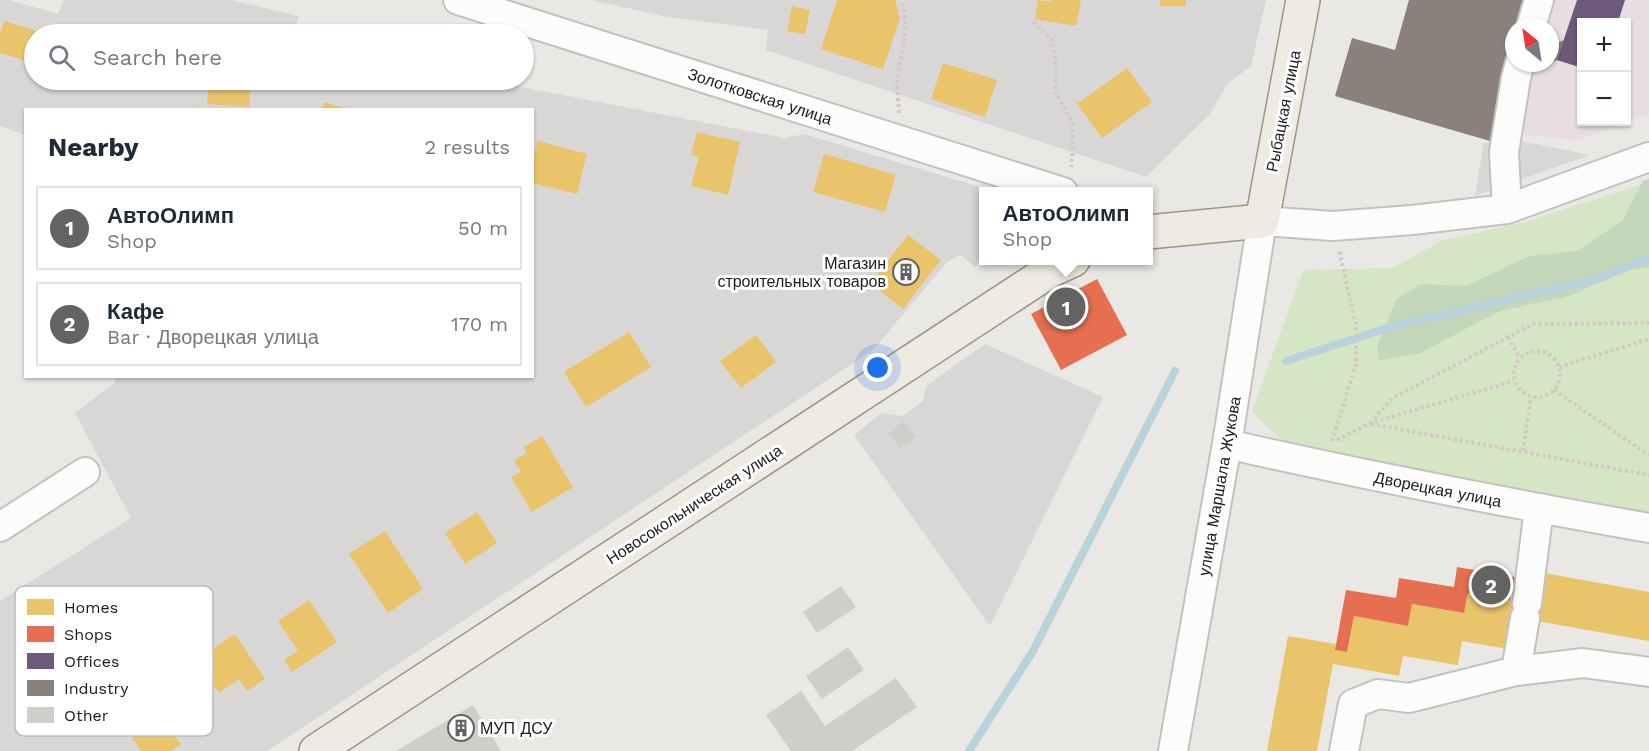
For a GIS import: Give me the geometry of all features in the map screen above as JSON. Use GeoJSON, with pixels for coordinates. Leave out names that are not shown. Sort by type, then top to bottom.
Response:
{"type":"FeatureCollection","features":[{"type":"Feature","properties":{"kind":"main road","name":"Рыбацкая улица"},"geometry":{"type":"LineString","coordinates":[[1262,221],[1303,0]]}},
{"type":"Feature","properties":{"kind":"main road"},"geometry":{"type":"LineString","coordinates":[[1153,232],[1262,221]]}},
{"type":"Feature","properties":{"kind":"main road","name":"Новосокольническая улица"},"geometry":{"type":"LineString","coordinates":[[316,751],[1050,270],[1063,265]]}},
{"type":"Feature","properties":{"kind":"street","name":"Золотковская улица"},"geometry":{"type":"LineString","coordinates":[[458,0],[534,24]]}},
{"type":"Feature","properties":{"kind":"street"},"geometry":{"type":"LineString","coordinates":[[1534,18],[1539,0]]}},
{"type":"Feature","properties":{"kind":"street","name":"Золотковская улица"},"geometry":{"type":"LineString","coordinates":[[534,24],[902,141],[1067,181]]}},
{"type":"Feature","properties":{"kind":"street"},"geometry":{"type":"LineString","coordinates":[[1507,209],[1504,153],[1518,72]]}},
{"type":"Feature","properties":{"kind":"street"},"geometry":{"type":"LineString","coordinates":[[1262,221],[1333,226],[1507,209],[1649,157]]}},
{"type":"Feature","properties":{"kind":"street","name":"улица Маршала Жукова"},"geometry":{"type":"LineString","coordinates":[[1173,751],[1227,444],[1262,221]]}},
{"type":"Feature","properties":{"kind":"street","name":"Дворецкая улица"},"geometry":{"type":"LineString","coordinates":[[1227,444],[1327,467],[1539,509],[1649,528]]}},
{"type":"Feature","properties":{"kind":"street"},"geometry":{"type":"LineString","coordinates":[[0,527],[85,472]]}},
{"type":"Feature","properties":{"kind":"street"},"geometry":{"type":"LineString","coordinates":[[1516,671],[1539,509]]}},
{"type":"Feature","properties":{"kind":"street"},"geometry":{"type":"LineString","coordinates":[[1344,751],[1353,704],[1377,694],[1410,698],[1516,671],[1583,663],[1649,672]]}},
{"type":"Feature","properties":{"kind":"path"},"geometry":{"type":"LineString","coordinates":[[902,0],[906,17],[906,41],[897,86],[902,141]]}},
{"type":"Feature","properties":{"kind":"path"},"geometry":{"type":"LineString","coordinates":[[1033,22],[1052,40],[1056,64],[1055,92],[1072,122],[1073,147],[1067,181]]}},
{"type":"Feature","properties":{"kind":"path"},"geometry":{"type":"LineString","coordinates":[[1333,226],[1356,325],[1356,364],[1331,443],[1370,423],[1514,381]]}},
{"type":"Feature","properties":{"kind":"path"},"geometry":{"type":"LineString","coordinates":[[1370,423],[1394,398],[1533,324],[1649,322]]}},
{"type":"Feature","properties":{"kind":"path"},"geometry":{"type":"LineString","coordinates":[[1508,337],[1519,357]]}},
{"type":"Feature","properties":{"kind":"path"},"geometry":{"type":"LineString","coordinates":[[1559,367],[1649,339]]}},
{"type":"Feature","properties":{"kind":"path"},"geometry":{"type":"LineString","coordinates":[[1530,351],[1542,351],[1553,357],[1559,367],[1560,379],[1554,390],[1543,397],[1531,397],[1520,391],[1514,381],[1514,368],[1519,357],[1530,351]]}},
{"type":"Feature","properties":{"kind":"path"},"geometry":{"type":"LineString","coordinates":[[1554,390],[1649,455]]}},
{"type":"Feature","properties":{"kind":"path"},"geometry":{"type":"LineString","coordinates":[[1523,452],[1531,397]]}},
{"type":"Feature","properties":{"kind":"path"},"geometry":{"type":"LineString","coordinates":[[1370,423],[1649,475]]}},
{"type":"Feature","properties":{"kind":"shaded area"},"geometry":{"type":"Polygon","coordinates":[[[0,0],[9,0],[58,14],[64,0],[231,0],[299,16],[296,24],[24,24],[24,90],[534,89],[785,138],[804,134],[980,187],[979,262],[975,267],[960,255],[947,262],[874,349],[267,751],[0,751],[0,601],[15,591],[15,736],[213,736],[213,586],[24,586],[131,518],[75,413],[115,382],[117,378],[534,378],[534,108],[24,108],[24,135],[0,126],[0,0]]]}},
{"type":"Feature","properties":{"kind":"shaded area"},"geometry":{"type":"Polygon","coordinates":[[[590,0],[1266,0],[1251,66],[1227,84],[1211,113],[1146,177],[766,50],[768,30],[668,17],[590,0]]]}},
{"type":"Feature","properties":{"kind":"shaded area"},"geometry":{"type":"Polygon","coordinates":[[[1409,0],[1649,0],[1649,114],[1631,121],[1631,18],[1577,18],[1577,126],[1616,126],[1578,140],[1519,135],[1490,141],[1335,96],[1352,38],[1395,50],[1409,0]]]}},
{"type":"Feature","properties":{"kind":"shaded area"},"geometry":{"type":"Polygon","coordinates":[[[1512,139],[1590,155],[1475,196],[1484,143],[1512,139]]]}},
{"type":"Feature","properties":{"kind":"shaded area"},"geometry":{"type":"Polygon","coordinates":[[[985,344],[1103,397],[990,626],[854,435],[881,413],[903,416],[923,401],[926,386],[985,344]]]}},
{"type":"Feature","properties":{"kind":"green space"},"geometry":{"type":"Polygon","coordinates":[[[1649,179],[1649,267],[1624,271],[1570,296],[1500,311],[1420,353],[1379,361],[1377,346],[1396,300],[1420,284],[1466,286],[1529,256],[1577,251],[1623,220],[1643,181],[1649,179]]]}},
{"type":"Feature","properties":{"kind":"green space"},"geometry":{"type":"Polygon","coordinates":[[[1649,182],[1649,520],[1287,446],[1252,412],[1303,270],[1392,268],[1441,241],[1524,222],[1649,182]]]}},
{"type":"Feature","properties":{"kind":"building: Homes"},"geometry":{"type":"Polygon","coordinates":[[[837,0],[895,0],[900,18],[883,69],[821,49],[837,0]]]}},
{"type":"Feature","properties":{"kind":"building: Homes"},"geometry":{"type":"Polygon","coordinates":[[[1038,0],[1050,2],[1051,0],[1081,0],[1076,26],[1035,19],[1038,0]]]}},
{"type":"Feature","properties":{"kind":"building: Homes"},"geometry":{"type":"Polygon","coordinates":[[[1160,0],[1186,0],[1186,6],[1160,6],[1160,0]]]}},
{"type":"Feature","properties":{"kind":"building: Homes"},"geometry":{"type":"Polygon","coordinates":[[[792,6],[810,10],[805,34],[787,31],[792,6]]]}},
{"type":"Feature","properties":{"kind":"building: Homes"},"geometry":{"type":"Polygon","coordinates":[[[4,21],[24,27],[24,60],[0,53],[0,35],[4,21]]]}},
{"type":"Feature","properties":{"kind":"building: Homes"},"geometry":{"type":"Polygon","coordinates":[[[943,63],[997,80],[985,117],[931,99],[943,63]]]}},
{"type":"Feature","properties":{"kind":"building: Homes"},"geometry":{"type":"Polygon","coordinates":[[[1127,68],[1152,102],[1102,138],[1077,104],[1127,68]]]}},
{"type":"Feature","properties":{"kind":"building: Homes"},"geometry":{"type":"Polygon","coordinates":[[[208,90],[250,90],[249,107],[207,104],[208,90]]]}},
{"type":"Feature","properties":{"kind":"building: Homes"},"geometry":{"type":"Polygon","coordinates":[[[324,102],[345,108],[322,108],[324,102]]]}},
{"type":"Feature","properties":{"kind":"building: Homes"},"geometry":{"type":"Polygon","coordinates":[[[697,132],[740,142],[728,195],[691,186],[699,156],[691,155],[697,132]]]}},
{"type":"Feature","properties":{"kind":"building: Homes"},"geometry":{"type":"Polygon","coordinates":[[[538,141],[587,154],[577,194],[534,183],[534,155],[538,141]]]}},
{"type":"Feature","properties":{"kind":"building: Homes"},"geometry":{"type":"Polygon","coordinates":[[[824,154],[896,175],[885,212],[813,192],[824,154]]]}},
{"type":"Feature","properties":{"kind":"building: Homes","name":"Магазин строительных товаров"},"geometry":{"type":"Polygon","coordinates":[[[908,235],[941,260],[903,309],[870,283],[908,235]]]}},
{"type":"Feature","properties":{"kind":"building: Homes"},"geometry":{"type":"Polygon","coordinates":[[[629,332],[651,367],[586,407],[564,372],[629,332]]]}},
{"type":"Feature","properties":{"kind":"building: Homes"},"geometry":{"type":"Polygon","coordinates":[[[756,335],[776,362],[741,388],[720,361],[756,335]]]}},
{"type":"Feature","properties":{"kind":"building: Homes"},"geometry":{"type":"Polygon","coordinates":[[[542,436],[573,487],[532,512],[511,477],[521,472],[514,460],[527,453],[524,447],[542,436]]]}},
{"type":"Feature","properties":{"kind":"building: Homes"},"geometry":{"type":"Polygon","coordinates":[[[477,512],[497,543],[465,564],[445,533],[477,512]]]}},
{"type":"Feature","properties":{"kind":"building: Homes"},"geometry":{"type":"Polygon","coordinates":[[[385,531],[423,589],[388,613],[349,554],[385,531]]]}},
{"type":"Feature","properties":{"kind":"building: Homes"},"geometry":{"type":"Polygon","coordinates":[[[1544,573],[1649,592],[1649,641],[1520,618],[1514,650],[1462,641],[1458,665],[1403,656],[1399,676],[1333,664],[1317,751],[1267,751],[1288,636],[1336,644],[1335,650],[1347,652],[1354,616],[1408,626],[1412,604],[1464,613],[1468,593],[1538,605],[1544,573]]]}},
{"type":"Feature","properties":{"kind":"building: Homes"},"geometry":{"type":"Polygon","coordinates":[[[309,600],[337,642],[292,672],[284,660],[298,651],[278,621],[309,600]]]}},
{"type":"Feature","properties":{"kind":"building: Homes"},"geometry":{"type":"Polygon","coordinates":[[[235,634],[265,679],[247,691],[239,679],[219,693],[213,684],[213,649],[235,634]]]}},
{"type":"Feature","properties":{"kind":"building: Homes"},"geometry":{"type":"Polygon","coordinates":[[[135,736],[175,736],[181,744],[171,751],[141,751],[132,738],[135,736]]]}},
{"type":"Feature","properties":{"kind":"building: Shops"},"geometry":{"type":"Polygon","coordinates":[[[1097,279],[1127,335],[1061,370],[1031,314],[1097,279]]]}},
{"type":"Feature","properties":{"kind":"building: Shops"},"geometry":{"type":"Polygon","coordinates":[[[1457,567],[1515,577],[1510,600],[1468,593],[1464,613],[1412,604],[1408,626],[1354,616],[1347,652],[1335,650],[1346,590],[1396,598],[1399,578],[1454,587],[1457,567]]]}},
{"type":"Feature","properties":{"kind":"building: Offices"},"geometry":{"type":"Polygon","coordinates":[[[1577,0],[1625,0],[1619,18],[1577,18],[1577,66],[1559,61],[1559,54],[1577,0]]]}},
{"type":"Feature","properties":{"kind":"building: Industry"},"geometry":{"type":"Polygon","coordinates":[[[1409,0],[1531,0],[1526,18],[1505,18],[1505,72],[1510,72],[1490,141],[1335,96],[1352,38],[1395,50],[1409,0]]]}},
{"type":"Feature","properties":{"kind":"building: Industry"},"geometry":{"type":"Polygon","coordinates":[[[1564,40],[1559,54],[1559,42],[1564,40]]]}},
{"type":"Feature","properties":{"kind":"building: Other"},"geometry":{"type":"Polygon","coordinates":[[[904,421],[916,437],[900,449],[888,433],[904,421]]]}},
{"type":"Feature","properties":{"kind":"building: Other"},"geometry":{"type":"Polygon","coordinates":[[[841,586],[856,607],[817,633],[803,612],[841,586]]]}},
{"type":"Feature","properties":{"kind":"building: Other"},"geometry":{"type":"Polygon","coordinates":[[[848,647],[864,670],[822,699],[806,676],[848,647]]]}},
{"type":"Feature","properties":{"kind":"building: Other"},"geometry":{"type":"Polygon","coordinates":[[[896,678],[917,707],[852,751],[791,751],[766,715],[801,691],[825,726],[896,678]]]}},
{"type":"Feature","properties":{"kind":"building: Other","name":"МУП ДСУ"},"geometry":{"type":"Polygon","coordinates":[[[473,705],[501,751],[396,751],[473,705]]]}},
{"type":"Feature","properties":{"kind":"waterway"},"geometry":{"type":"LineString","coordinates":[[1286,361],[1390,327],[1597,279],[1649,258]]}},
{"type":"Feature","properties":{"kind":"waterway"},"geometry":{"type":"LineString","coordinates":[[969,751],[1033,651],[1175,371]]}},
{"type":"Feature","properties":{"kind":"place","name":"Магазин строительных товаров"},"geometry":{"type":"Point","coordinates":[906,272]}},
{"type":"Feature","properties":{"kind":"place","name":"АвтоОлимп"},"geometry":{"type":"Point","coordinates":[1066,307]}},
{"type":"Feature","properties":{"kind":"place","name":"Кафе"},"geometry":{"type":"Point","coordinates":[1491,585]}},
{"type":"Feature","properties":{"kind":"place","name":"МУП ДСУ"},"geometry":{"type":"Point","coordinates":[461,728]}}]}
